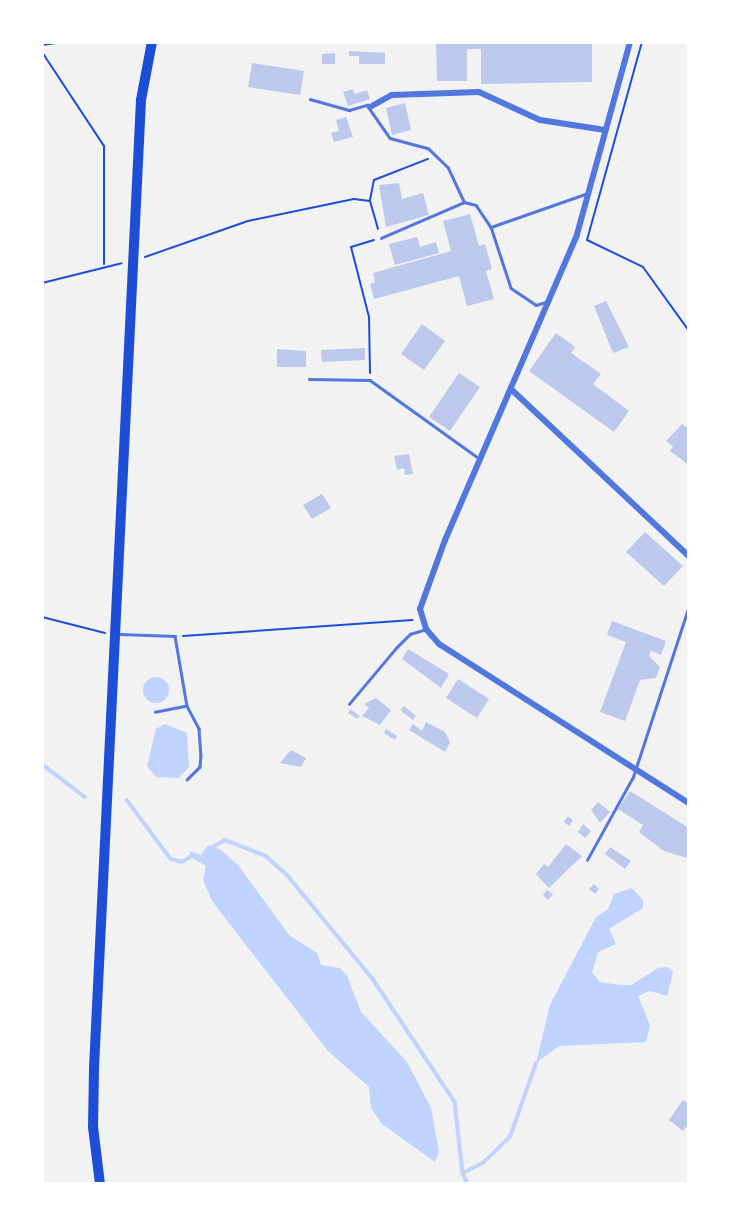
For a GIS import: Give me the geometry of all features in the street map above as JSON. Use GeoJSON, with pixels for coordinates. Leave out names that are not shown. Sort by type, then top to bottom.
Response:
{"type":"FeatureCollection","features":[{"type":"Feature","properties":{"kind":"main road"},"geometry":{"type":"LineString","coordinates":[[100,1184],[93,1128],[94,1068],[141,100],[152,42]]}},
{"type":"Feature","properties":{"kind":"street"},"geometry":{"type":"LineString","coordinates":[[630,42],[591,192],[577,235],[513,391],[430,577],[421,619],[425,629],[439,644],[689,803]]}},
{"type":"Feature","properties":{"kind":"street"},"geometry":{"type":"LineString","coordinates":[[370,107],[392,96],[479,92],[540,120],[605,130]]}},
{"type":"Feature","properties":{"kind":"street"},"geometry":{"type":"LineString","coordinates":[[513,391],[689,556]]}},
{"type":"Feature","properties":{"kind":"lane"},"geometry":{"type":"LineString","coordinates":[[310,99],[338,108],[370,107],[390,138],[414,142],[438,155],[464,202]]}},
{"type":"Feature","properties":{"kind":"lane"},"geometry":{"type":"LineString","coordinates":[[491,227],[591,192]]}},
{"type":"Feature","properties":{"kind":"lane"},"geometry":{"type":"LineString","coordinates":[[381,238],[464,202],[476,205],[491,227],[511,288],[536,305],[550,300]]}},
{"type":"Feature","properties":{"kind":"lane"},"geometry":{"type":"LineString","coordinates":[[309,379],[370,380],[481,460]]}},
{"type":"Feature","properties":{"kind":"lane"},"geometry":{"type":"LineString","coordinates":[[587,860],[635,768],[689,606]]}},
{"type":"Feature","properties":{"kind":"lane"},"geometry":{"type":"LineString","coordinates":[[349,704],[410,634],[425,629]]}},
{"type":"Feature","properties":{"kind":"lane"},"geometry":{"type":"LineString","coordinates":[[115,634],[175,636],[187,706],[199,729],[200,767],[187,780]]}},
{"type":"Feature","properties":{"kind":"lane"},"geometry":{"type":"LineString","coordinates":[[156,712],[187,706]]}},
{"type":"Feature","properties":{"kind":"path"},"geometry":{"type":"LineString","coordinates":[[42,45],[63,42]]}},
{"type":"Feature","properties":{"kind":"path"},"geometry":{"type":"LineString","coordinates":[[587,240],[642,42]]}},
{"type":"Feature","properties":{"kind":"path"},"geometry":{"type":"LineString","coordinates":[[42,52],[104,146],[104,266]]}},
{"type":"Feature","properties":{"kind":"path"},"geometry":{"type":"LineString","coordinates":[[370,380],[369,317],[351,247],[381,238],[370,201],[374,180],[438,155]]}},
{"type":"Feature","properties":{"kind":"path"},"geometry":{"type":"LineString","coordinates":[[42,284],[134,260],[248,221],[312,205],[370,201]]}},
{"type":"Feature","properties":{"kind":"path"},"geometry":{"type":"LineString","coordinates":[[577,235],[643,267],[689,331]]}},
{"type":"Feature","properties":{"kind":"path"},"geometry":{"type":"LineString","coordinates":[[42,617],[97,633]]}},
{"type":"Feature","properties":{"kind":"path"},"geometry":{"type":"LineString","coordinates":[[175,636],[421,619]]}},
{"type":"Feature","properties":{"kind":"water"},"geometry":{"type":"Polygon","coordinates":[[[156,677],[165,681],[169,690],[165,699],[156,703],[147,699],[143,690],[147,681],[156,677]]]}},
{"type":"Feature","properties":{"kind":"water"},"geometry":{"type":"Polygon","coordinates":[[[165,724],[187,733],[189,767],[179,778],[156,777],[147,766],[156,729],[165,724]]]}},
{"type":"Feature","properties":{"kind":"water"},"geometry":{"type":"Polygon","coordinates":[[[208,845],[221,850],[238,865],[289,935],[317,953],[321,965],[340,968],[347,976],[361,1012],[407,1062],[431,1108],[439,1152],[435,1162],[382,1124],[371,1108],[369,1087],[328,1051],[212,901],[203,880],[206,866],[190,857],[190,851],[201,855],[208,845]]]}},
{"type":"Feature","properties":{"kind":"water"},"geometry":{"type":"Polygon","coordinates":[[[632,888],[643,900],[643,908],[609,929],[616,944],[598,952],[592,972],[600,982],[631,985],[658,968],[668,967],[673,972],[667,996],[650,991],[638,996],[650,1025],[646,1042],[559,1046],[536,1063],[550,1005],[596,917],[608,909],[614,894],[632,888]]]}},
{"type":"Feature","properties":{"kind":"building"},"geometry":{"type":"Polygon","coordinates":[[[436,42],[592,42],[592,82],[481,84],[481,49],[467,49],[467,81],[437,81],[436,42]]]}},
{"type":"Feature","properties":{"kind":"building"},"geometry":{"type":"Polygon","coordinates":[[[349,51],[385,53],[385,64],[359,64],[359,56],[349,56],[349,51]]]}},
{"type":"Feature","properties":{"kind":"building"},"geometry":{"type":"Polygon","coordinates":[[[335,53],[335,64],[322,64],[322,54],[335,53]]]}},
{"type":"Feature","properties":{"kind":"building"},"geometry":{"type":"Polygon","coordinates":[[[252,63],[304,71],[300,95],[248,87],[252,63]]]}},
{"type":"Feature","properties":{"kind":"building"},"geometry":{"type":"Polygon","coordinates":[[[353,89],[354,94],[367,90],[370,99],[348,106],[343,92],[353,89]]]}},
{"type":"Feature","properties":{"kind":"building"},"geometry":{"type":"Polygon","coordinates":[[[405,103],[411,130],[392,135],[386,108],[405,103]]]}},
{"type":"Feature","properties":{"kind":"building"},"geometry":{"type":"Polygon","coordinates":[[[346,117],[353,137],[334,142],[331,133],[339,131],[336,120],[346,117]]]}},
{"type":"Feature","properties":{"kind":"building"},"geometry":{"type":"Polygon","coordinates":[[[399,183],[402,199],[423,193],[429,215],[386,227],[379,185],[399,183]]]}},
{"type":"Feature","properties":{"kind":"building"},"geometry":{"type":"Polygon","coordinates":[[[470,214],[479,246],[485,244],[492,269],[486,271],[494,299],[467,306],[459,276],[374,299],[370,284],[375,282],[373,273],[451,251],[443,221],[470,214]]]}},
{"type":"Feature","properties":{"kind":"building"},"geometry":{"type":"Polygon","coordinates":[[[417,237],[420,247],[436,242],[439,253],[395,265],[389,244],[417,237]]]}},
{"type":"Feature","properties":{"kind":"building"},"geometry":{"type":"Polygon","coordinates":[[[606,301],[629,347],[613,353],[594,306],[606,301]]]}},
{"type":"Feature","properties":{"kind":"building"},"geometry":{"type":"Polygon","coordinates":[[[422,324],[445,341],[424,370],[401,354],[422,324]]]}},
{"type":"Feature","properties":{"kind":"building"},"geometry":{"type":"Polygon","coordinates":[[[556,333],[575,347],[571,353],[601,374],[593,384],[629,411],[614,432],[529,371],[556,333]]]}},
{"type":"Feature","properties":{"kind":"building"},"geometry":{"type":"Polygon","coordinates":[[[365,348],[365,360],[322,362],[321,350],[365,348]]]}},
{"type":"Feature","properties":{"kind":"building"},"geometry":{"type":"Polygon","coordinates":[[[277,349],[306,351],[306,367],[277,367],[277,349]]]}},
{"type":"Feature","properties":{"kind":"building"},"geometry":{"type":"Polygon","coordinates":[[[459,373],[480,387],[450,431],[429,417],[459,373]]]}},
{"type":"Feature","properties":{"kind":"building"},"geometry":{"type":"Polygon","coordinates":[[[682,424],[689,429],[689,465],[670,451],[673,446],[666,441],[682,424]]]}},
{"type":"Feature","properties":{"kind":"building"},"geometry":{"type":"Polygon","coordinates":[[[409,454],[413,474],[405,475],[404,468],[397,470],[394,456],[409,454]]]}},
{"type":"Feature","properties":{"kind":"building"},"geometry":{"type":"Polygon","coordinates":[[[322,494],[331,508],[312,519],[303,505],[322,494]]]}},
{"type":"Feature","properties":{"kind":"building"},"geometry":{"type":"Polygon","coordinates":[[[645,532],[683,566],[664,586],[626,552],[645,532]]]}},
{"type":"Feature","properties":{"kind":"building"},"geometry":{"type":"Polygon","coordinates":[[[612,621],[666,641],[661,655],[651,651],[649,656],[660,667],[656,678],[640,680],[625,721],[600,712],[626,642],[607,635],[612,621]]]}},
{"type":"Feature","properties":{"kind":"building"},"geometry":{"type":"Polygon","coordinates":[[[408,649],[449,674],[441,688],[402,659],[408,649]]]}},
{"type":"Feature","properties":{"kind":"building"},"geometry":{"type":"Polygon","coordinates":[[[458,679],[489,699],[477,718],[446,698],[458,679]]]}},
{"type":"Feature","properties":{"kind":"building"},"geometry":{"type":"Polygon","coordinates":[[[376,698],[391,710],[380,725],[362,716],[369,708],[364,704],[376,698]]]}},
{"type":"Feature","properties":{"kind":"building"},"geometry":{"type":"Polygon","coordinates":[[[404,706],[416,716],[413,720],[400,710],[404,706]]]}},
{"type":"Feature","properties":{"kind":"building"},"geometry":{"type":"Polygon","coordinates":[[[350,709],[360,716],[357,719],[348,713],[350,709]]]}},
{"type":"Feature","properties":{"kind":"building"},"geometry":{"type":"Polygon","coordinates":[[[426,722],[445,732],[450,742],[445,752],[409,730],[413,724],[422,731],[426,722]]]}},
{"type":"Feature","properties":{"kind":"building"},"geometry":{"type":"Polygon","coordinates":[[[386,729],[397,736],[395,740],[384,733],[386,729]]]}},
{"type":"Feature","properties":{"kind":"building"},"geometry":{"type":"Polygon","coordinates":[[[291,750],[306,758],[301,767],[280,763],[291,750]]]}},
{"type":"Feature","properties":{"kind":"building"},"geometry":{"type":"Polygon","coordinates":[[[630,791],[689,828],[687,858],[664,851],[639,832],[643,825],[618,809],[630,791]]]}},
{"type":"Feature","properties":{"kind":"building"},"geometry":{"type":"Polygon","coordinates":[[[598,802],[610,812],[600,823],[591,810],[598,802]]]}},
{"type":"Feature","properties":{"kind":"building"},"geometry":{"type":"Polygon","coordinates":[[[568,816],[573,820],[569,826],[564,822],[568,816]]]}},
{"type":"Feature","properties":{"kind":"building"},"geometry":{"type":"Polygon","coordinates":[[[583,824],[591,831],[585,838],[578,832],[583,824]]]}},
{"type":"Feature","properties":{"kind":"building"},"geometry":{"type":"Polygon","coordinates":[[[566,844],[582,856],[549,888],[536,874],[544,864],[548,867],[566,844]]]}},
{"type":"Feature","properties":{"kind":"building"},"geometry":{"type":"Polygon","coordinates":[[[610,847],[631,861],[625,869],[605,854],[610,847]]]}},
{"type":"Feature","properties":{"kind":"building"},"geometry":{"type":"Polygon","coordinates":[[[594,884],[599,889],[595,894],[589,889],[594,884]]]}},
{"type":"Feature","properties":{"kind":"building"},"geometry":{"type":"Polygon","coordinates":[[[547,890],[553,894],[548,900],[543,895],[547,890]]]}},
{"type":"Feature","properties":{"kind":"building"},"geometry":{"type":"Polygon","coordinates":[[[683,1100],[689,1104],[689,1123],[683,1131],[669,1120],[683,1100]]]}},
{"type":"Feature","properties":{"kind":"waterway"},"geometry":{"type":"LineString","coordinates":[[42,764],[85,797]]}},
{"type":"Feature","properties":{"kind":"waterway"},"geometry":{"type":"LineString","coordinates":[[127,800],[171,859],[182,862],[193,855]]}},
{"type":"Feature","properties":{"kind":"waterway"},"geometry":{"type":"LineString","coordinates":[[211,848],[225,840],[266,856],[289,877],[373,979],[455,1102],[463,1173],[468,1184]]}},
{"type":"Feature","properties":{"kind":"waterway"},"geometry":{"type":"LineString","coordinates":[[463,1173],[483,1163],[510,1137],[536,1063]]}}]}
